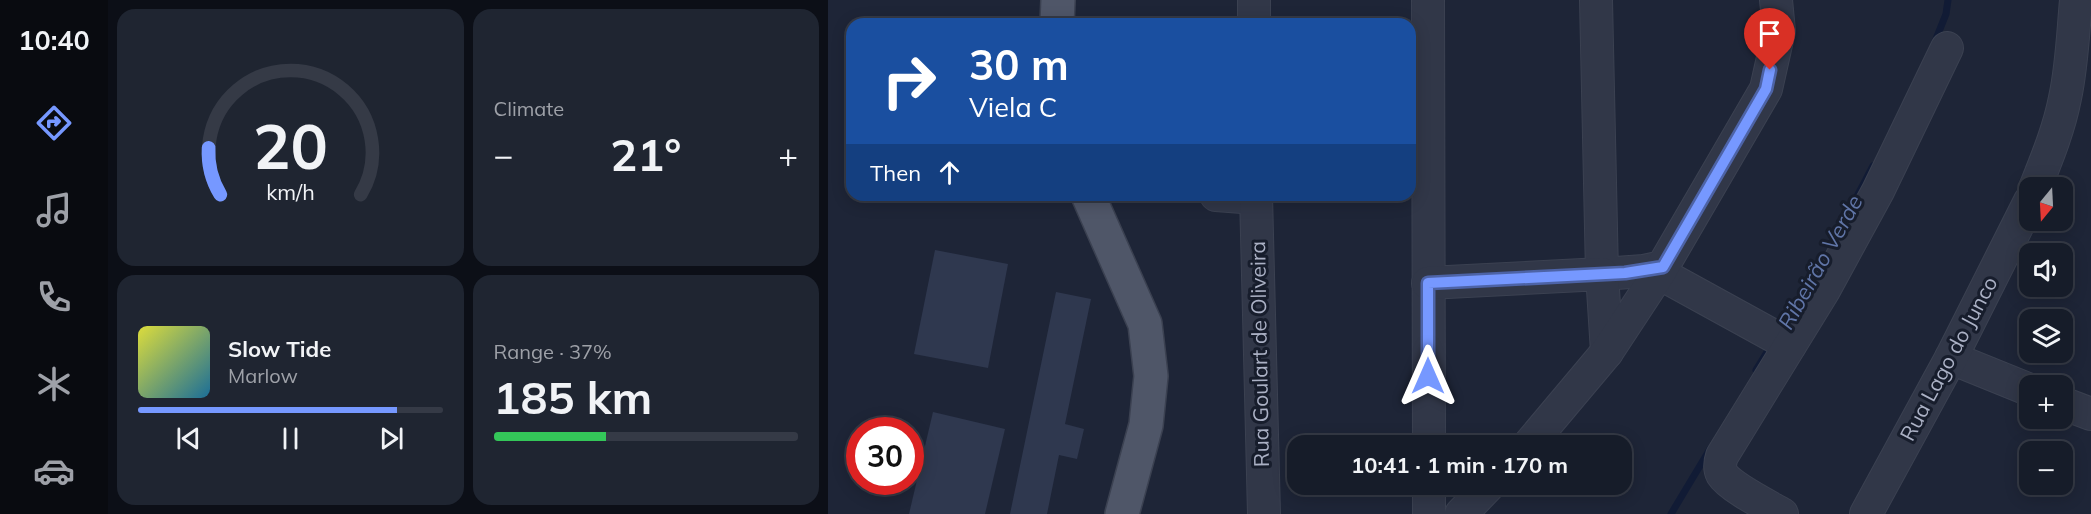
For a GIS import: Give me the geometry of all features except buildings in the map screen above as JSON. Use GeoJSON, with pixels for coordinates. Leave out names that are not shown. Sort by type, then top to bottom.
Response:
{"type":"FeatureCollection","features":[{"type":"Feature","properties":{"kind":"main road"},"geometry":{"type":"LineString","coordinates":[[1058,0],[1058,18]]}},
{"type":"Feature","properties":{"kind":"main road"},"geometry":{"type":"LineString","coordinates":[[1091,201],[1145,324],[1151,376],[1146,425],[1122,514]]}},
{"type":"Feature","properties":{"kind":"street"},"geometry":{"type":"LineString","coordinates":[[1254,0],[1254,18]]}},
{"type":"Feature","properties":{"kind":"street"},"geometry":{"type":"LineString","coordinates":[[1428,0],[1429,435]]}},
{"type":"Feature","properties":{"kind":"street"},"geometry":{"type":"LineString","coordinates":[[1596,0],[1602,274],[1607,352]]}},
{"type":"Feature","properties":{"kind":"street"},"geometry":{"type":"LineString","coordinates":[[1537,435],[1607,352],[1661,270],[1766,89],[1779,31],[1776,0]]}},
{"type":"Feature","properties":{"kind":"street"},"geometry":{"type":"LineString","coordinates":[[2078,0],[2091,21]]}},
{"type":"Feature","properties":{"kind":"street"},"geometry":{"type":"LineString","coordinates":[[2040,177],[2053,144],[2065,98],[2072,59],[2078,0]]}},
{"type":"Feature","properties":{"kind":"street"},"geometry":{"type":"LineString","coordinates":[[1782,514],[1752,497],[1724,477],[1720,464],[1722,456],[1781,339],[1824,290],[1878,191],[1940,61]]}},
{"type":"Feature","properties":{"kind":"street","name":"Rua Goulart de Oliveira"},"geometry":{"type":"LineString","coordinates":[[1256,201],[1264,514]]}},
{"type":"Feature","properties":{"kind":"street","name":"Rua Lago do Junco"},"geometry":{"type":"LineString","coordinates":[[1866,514],[1951,358],[2019,223]]}},
{"type":"Feature","properties":{"kind":"street"},"geometry":{"type":"LineString","coordinates":[[1428,283],[1661,270],[1781,339]]}},
{"type":"Feature","properties":{"kind":"street"},"geometry":{"type":"LineString","coordinates":[[1951,358],[2019,386]]}},
{"type":"Feature","properties":{"kind":"street"},"geometry":{"type":"LineString","coordinates":[[2073,407],[2091,414]]}},
{"type":"Feature","properties":{"kind":"street"},"geometry":{"type":"LineString","coordinates":[[1429,495],[1429,514]]}},
{"type":"Feature","properties":{"kind":"street"},"geometry":{"type":"LineString","coordinates":[[1461,514],[1479,495]]}},
{"type":"Feature","properties":{"kind":"waterway","name":"Ribeirão Verde"},"geometry":{"type":"LineString","coordinates":[[1934,44],[1946,14],[1948,0]]}},
{"type":"Feature","properties":{"kind":"waterway","name":"Ribeirão Verde"},"geometry":{"type":"LineString","coordinates":[[1853,204],[1873,166]]}},
{"type":"Feature","properties":{"kind":"waterway","name":"Ribeirão Verde"},"geometry":{"type":"LineString","coordinates":[[1780,332],[1815,275]]}},
{"type":"Feature","properties":{"kind":"waterway","name":"Ribeirão Verde"},"geometry":{"type":"LineString","coordinates":[[1756,370],[1772,344]]}},
{"type":"Feature","properties":{"kind":"waterway","name":"Ribeirão Verde"},"geometry":{"type":"LineString","coordinates":[[1671,514],[1710,449]]}},
{"type":"Feature","properties":{"kind":"route"},"geometry":{"type":"LineString","coordinates":[[1428,376],[1428,283],[1625,273],[1663,267],[1766,89],[1770,70]]}}]}
